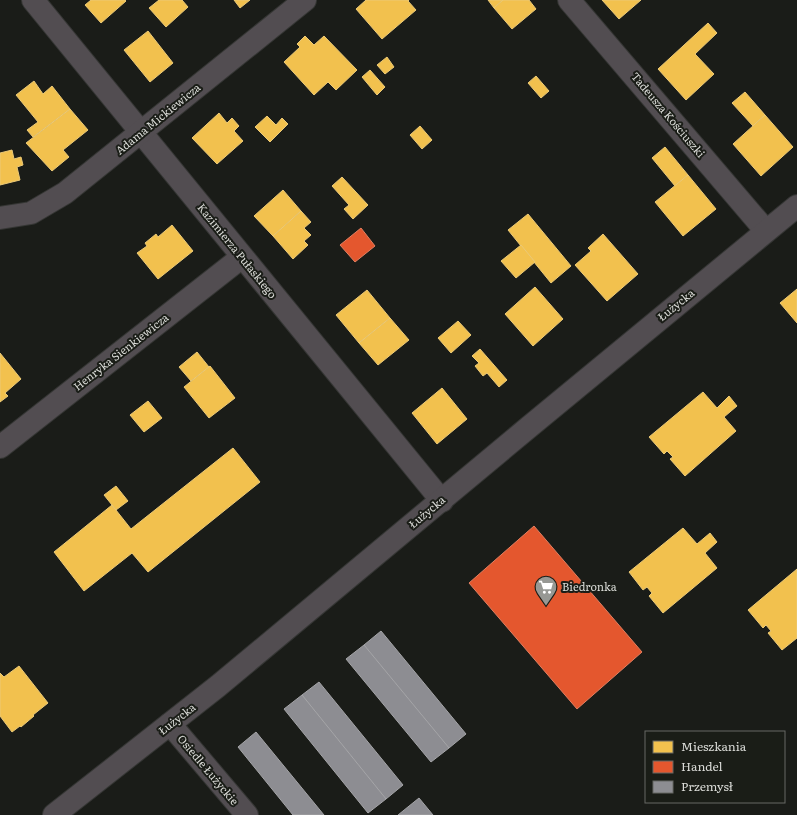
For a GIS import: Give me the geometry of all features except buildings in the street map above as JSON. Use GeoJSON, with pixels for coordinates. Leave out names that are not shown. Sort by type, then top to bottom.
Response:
{"type":"FeatureCollection","features":[{"type":"Feature","properties":{"kind":"street","name":"Kazimierza Pułaskiego"},"geometry":{"type":"LineString","coordinates":[[33,0],[442,500]]}},
{"type":"Feature","properties":{"kind":"street","name":"Adama Mickiewicza"},"geometry":{"type":"LineString","coordinates":[[0,218],[31,213],[65,193],[305,0]]}},
{"type":"Feature","properties":{"kind":"street","name":"Tadeusza Kościuszki"},"geometry":{"type":"LineString","coordinates":[[569,0],[766,231]]}},
{"type":"Feature","properties":{"kind":"street","name":"Łużycka"},"geometry":{"type":"LineString","coordinates":[[54,815],[218,686],[797,206]]}},
{"type":"Feature","properties":{"kind":"street","name":"Henryka Sienkiewicza"},"geometry":{"type":"LineString","coordinates":[[0,447],[242,257]]}},
{"type":"Feature","properties":{"kind":"street","name":"Osiedle Łużyckie"},"geometry":{"type":"LineString","coordinates":[[170,724],[247,815]]}},
{"type":"Feature","properties":{"kind":"place","name":"Biedronka"},"geometry":{"type":"Point","coordinates":[546,606]}}]}
